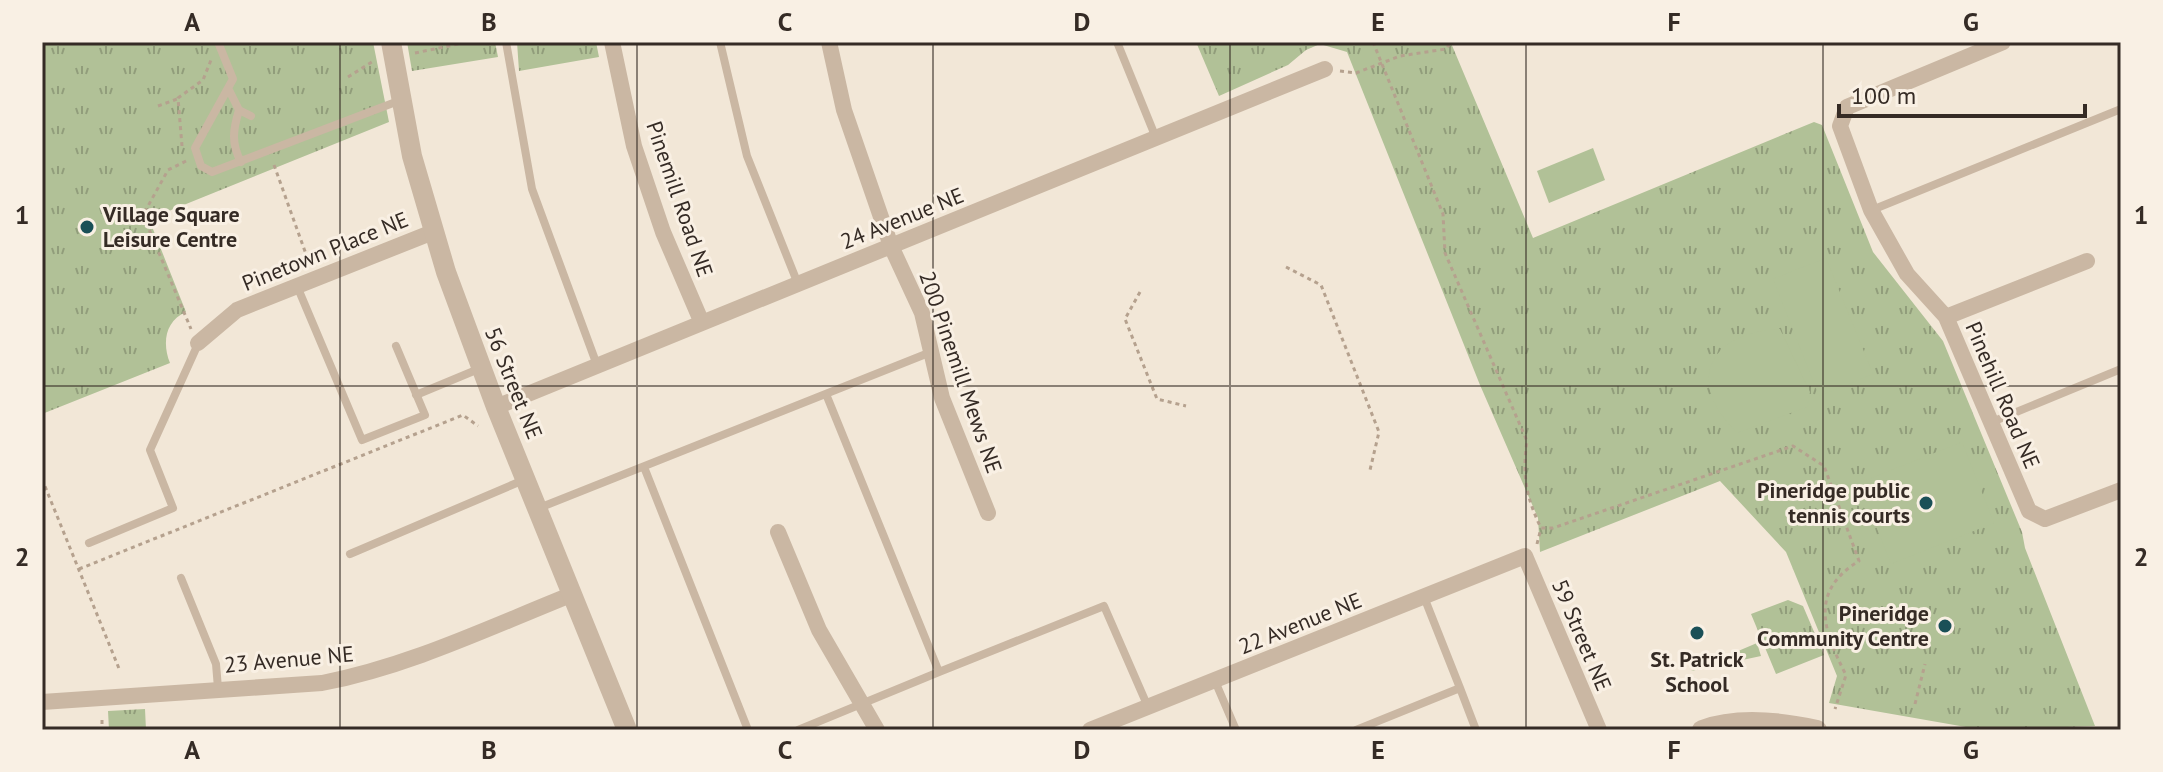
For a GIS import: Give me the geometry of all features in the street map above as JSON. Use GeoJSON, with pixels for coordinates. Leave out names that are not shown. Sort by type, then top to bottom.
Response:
{"type":"FeatureCollection","features":[{"type":"Feature","properties":{"kind":"street","name":"56 Street NE"},"geometry":{"type":"LineString","coordinates":[[391,42],[412,156],[433,232],[496,407],[627,730]]}},
{"type":"Feature","properties":{"kind":"street","name":"Pinemill Road NE"},"geometry":{"type":"LineString","coordinates":[[612,42],[634,146],[663,232],[702,323]]}},
{"type":"Feature","properties":{"kind":"street","name":"200 Pinemill Mews NE"},"geometry":{"type":"LineString","coordinates":[[829,42],[844,110],[891,246],[922,313],[942,398],[988,513]]}},
{"type":"Feature","properties":{"kind":"street","name":"Pinehill Road NE"},"geometry":{"type":"LineString","coordinates":[[2003,42],[1847,107],[1840,126],[1871,210],[1907,274],[1946,317],[2029,511],[2045,519],[2121,490]]}},
{"type":"Feature","properties":{"kind":"street","name":"24 Avenue NE"},"geometry":{"type":"LineString","coordinates":[[496,407],[1325,69]]}},
{"type":"Feature","properties":{"kind":"street","name":"Pinetown Place NE"},"geometry":{"type":"LineString","coordinates":[[198,343],[237,310],[433,232]]}},
{"type":"Feature","properties":{"kind":"street"},"geometry":{"type":"LineString","coordinates":[[1946,317],[2087,261]]}},
{"type":"Feature","properties":{"kind":"street"},"geometry":{"type":"LineString","coordinates":[[778,532],[819,630],[877,730]]}},
{"type":"Feature","properties":{"kind":"street","name":"22 Avenue NE"},"geometry":{"type":"LineString","coordinates":[[1090,730],[1525,556]]}},
{"type":"Feature","properties":{"kind":"street","name":"59 Street NE"},"geometry":{"type":"LineString","coordinates":[[1525,556],[1599,730]]}},
{"type":"Feature","properties":{"kind":"street","name":"23 Avenue NE"},"geometry":{"type":"LineString","coordinates":[[42,702],[322,683],[367,674],[415,659],[573,594]]}},
{"type":"Feature","properties":{"kind":"street"},"geometry":{"type":"LineString","coordinates":[[1702,730],[1750,723],[1790,724],[1817,730]]}},
{"type":"Feature","properties":{"kind":"lane"},"geometry":{"type":"LineString","coordinates":[[218,42],[233,79],[195,148],[196,158],[212,172],[401,99]]}},
{"type":"Feature","properties":{"kind":"lane"},"geometry":{"type":"LineString","coordinates":[[506,42],[532,189],[597,365]]}},
{"type":"Feature","properties":{"kind":"lane"},"geometry":{"type":"LineString","coordinates":[[720,42],[747,156],[798,284]]}},
{"type":"Feature","properties":{"kind":"lane"},"geometry":{"type":"LineString","coordinates":[[1117,42],[1156,138]]}},
{"type":"Feature","properties":{"kind":"lane"},"geometry":{"type":"LineString","coordinates":[[228,88],[239,110],[251,116]]}},
{"type":"Feature","properties":{"kind":"lane"},"geometry":{"type":"LineString","coordinates":[[1871,210],[2121,109]]}},
{"type":"Feature","properties":{"kind":"lane"},"geometry":{"type":"LineString","coordinates":[[239,110],[232,132],[234,149],[241,162]]}},
{"type":"Feature","properties":{"kind":"lane"},"geometry":{"type":"LineString","coordinates":[[297,285],[362,440],[425,415],[396,346]]}},
{"type":"Feature","properties":{"kind":"lane"},"geometry":{"type":"LineString","coordinates":[[89,543],[173,508],[150,450],[198,343]]}},
{"type":"Feature","properties":{"kind":"lane"},"geometry":{"type":"LineString","coordinates":[[538,508],[933,351]]}},
{"type":"Feature","properties":{"kind":"lane"},"geometry":{"type":"LineString","coordinates":[[416,395],[481,368]]}},
{"type":"Feature","properties":{"kind":"lane"},"geometry":{"type":"LineString","coordinates":[[1992,422],[2121,369]]}},
{"type":"Feature","properties":{"kind":"lane"},"geometry":{"type":"LineString","coordinates":[[826,394],[939,672]]}},
{"type":"Feature","properties":{"kind":"lane"},"geometry":{"type":"LineString","coordinates":[[644,467],[748,730]]}},
{"type":"Feature","properties":{"kind":"lane"},"geometry":{"type":"LineString","coordinates":[[350,554],[527,479]]}},
{"type":"Feature","properties":{"kind":"lane"},"geometry":{"type":"LineString","coordinates":[[181,578],[216,664],[218,688]]}},
{"type":"Feature","properties":{"kind":"lane"},"geometry":{"type":"LineString","coordinates":[[1424,597],[1476,730]]}},
{"type":"Feature","properties":{"kind":"lane"},"geometry":{"type":"LineString","coordinates":[[798,730],[1104,606],[1148,707]]}},
{"type":"Feature","properties":{"kind":"lane"},"geometry":{"type":"LineString","coordinates":[[1215,681],[1236,730]]}},
{"type":"Feature","properties":{"kind":"lane"},"geometry":{"type":"LineString","coordinates":[[1356,730],[1460,688]]}},
{"type":"Feature","properties":{"kind":"path"},"geometry":{"type":"LineString","coordinates":[[415,53],[463,43],[506,42]]}},
{"type":"Feature","properties":{"kind":"path"},"geometry":{"type":"LineString","coordinates":[[1373,42],[1443,214],[1445,253],[1527,441],[1523,470],[1526,497],[1541,528],[1553,528],[1793,446],[1810,454],[1824,466],[1859,561],[1845,570],[1831,589],[1823,626],[1846,675],[1835,709]]}},
{"type":"Feature","properties":{"kind":"path"},"geometry":{"type":"LineString","coordinates":[[1325,69],[1356,73],[1419,51],[1446,49],[1451,42]]}},
{"type":"Feature","properties":{"kind":"path"},"geometry":{"type":"LineString","coordinates":[[158,106],[178,98],[203,80],[211,60],[208,51]]}},
{"type":"Feature","properties":{"kind":"path"},"geometry":{"type":"LineString","coordinates":[[348,77],[375,60]]}},
{"type":"Feature","properties":{"kind":"path"},"geometry":{"type":"LineString","coordinates":[[178,98],[179,138],[186,162],[168,170],[143,215],[198,343]]}},
{"type":"Feature","properties":{"kind":"path"},"geometry":{"type":"LineString","coordinates":[[274,165],[307,257]]}},
{"type":"Feature","properties":{"kind":"path"},"geometry":{"type":"LineString","coordinates":[[1286,267],[1321,285],[1379,432],[1370,470]]}},
{"type":"Feature","properties":{"kind":"path"},"geometry":{"type":"LineString","coordinates":[[1140,292],[1125,319],[1157,399],[1186,406]]}},
{"type":"Feature","properties":{"kind":"path"},"geometry":{"type":"LineString","coordinates":[[79,569],[463,415],[478,426]]}},
{"type":"Feature","properties":{"kind":"path"},"geometry":{"type":"LineString","coordinates":[[42,479],[120,671]]}},
{"type":"Feature","properties":{"kind":"path"},"geometry":{"type":"LineString","coordinates":[[1915,704],[1925,664]]}},
{"type":"Feature","properties":{"kind":"path"},"geometry":{"type":"LineString","coordinates":[[102,720],[102,730]]}},
{"type":"Feature","properties":{"kind":"green space"},"geometry":{"type":"Polygon","coordinates":[[[42,42],[373,42],[389,122],[149,219],[186,312],[174,321],[167,333],[166,348],[170,363],[42,414],[42,42]]]}},
{"type":"Feature","properties":{"kind":"green space"},"geometry":{"type":"Polygon","coordinates":[[[407,42],[495,42],[498,57],[412,71],[407,42]]]}},
{"type":"Feature","properties":{"kind":"green space"},"geometry":{"type":"Polygon","coordinates":[[[517,42],[596,42],[599,57],[519,71],[517,42]]]}},
{"type":"Feature","properties":{"kind":"green space"},"geometry":{"type":"Polygon","coordinates":[[[1196,42],[1451,43],[1533,238],[1814,122],[1822,125],[1873,252],[1943,341],[2022,532],[2025,548],[2095,726],[1983,730],[1829,703],[1837,676],[1786,552],[1720,481],[1540,552],[1538,518],[1480,385],[1347,52],[1320,44],[1306,50],[1288,65],[1219,96],[1196,42]]]}},
{"type":"Feature","properties":{"kind":"green space"},"geometry":{"type":"Polygon","coordinates":[[[1593,148],[1605,180],[1549,203],[1537,171],[1593,148]]]}},
{"type":"Feature","properties":{"kind":"green space"},"geometry":{"type":"Polygon","coordinates":[[[1826,258],[1873,374],[1819,396],[1773,279],[1826,258]]]}},
{"type":"Feature","properties":{"kind":"green space"},"geometry":{"type":"Polygon","coordinates":[[[1780,329],[1810,392],[1807,407],[1737,433],[1721,414],[1712,395],[1709,378],[1712,363],[1736,339],[1780,329]]]}},
{"type":"Feature","properties":{"kind":"green space","name":"Pineridge public tennis courts"},"geometry":{"type":"Polygon","coordinates":[[[1962,442],[1994,523],[1891,564],[1859,483],[1962,442]]]}},
{"type":"Feature","properties":{"kind":"green space"},"geometry":{"type":"Polygon","coordinates":[[[1788,600],[1803,606],[1824,655],[1776,674],[1751,614],[1788,600]]]}},
{"type":"Feature","properties":{"kind":"green space"},"geometry":{"type":"Polygon","coordinates":[[[1757,643],[1761,656],[1691,671],[1757,643]]]}},
{"type":"Feature","properties":{"kind":"green space"},"geometry":{"type":"Polygon","coordinates":[[[145,709],[146,730],[109,730],[108,711],[145,709]]]}},
{"type":"Feature","properties":{"kind":"place","name":"Village Square Leisure Centre"},"geometry":{"type":"Point","coordinates":[87,227]}},
{"type":"Feature","properties":{"kind":"place","name":"Pineridge public tennis courts"},"geometry":{"type":"Point","coordinates":[1926,503]}},
{"type":"Feature","properties":{"kind":"place","name":"Pineridge Community Centre"},"geometry":{"type":"Point","coordinates":[1945,626]}},
{"type":"Feature","properties":{"kind":"place","name":"St. Patrick School"},"geometry":{"type":"Point","coordinates":[1697,633]}}]}
